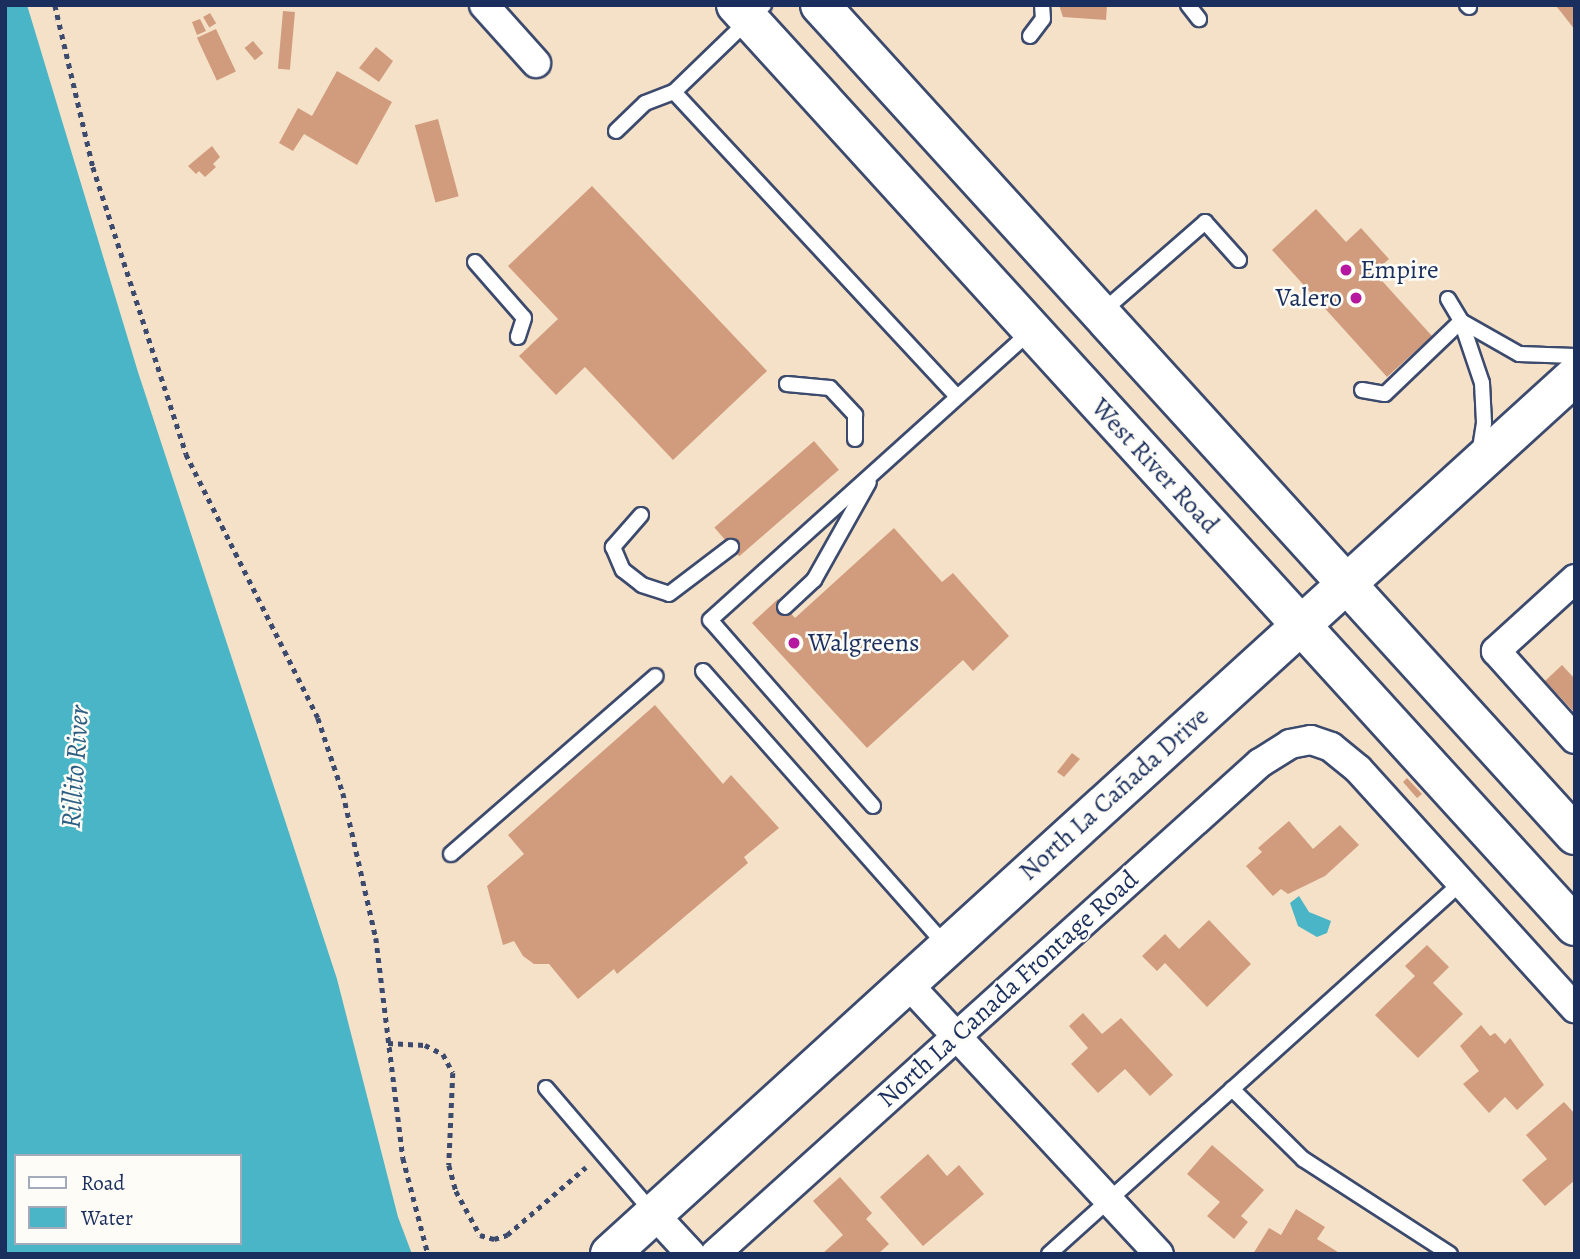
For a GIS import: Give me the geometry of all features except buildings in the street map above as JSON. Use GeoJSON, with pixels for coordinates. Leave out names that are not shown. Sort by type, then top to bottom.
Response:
{"type":"FeatureCollection","features":[{"type":"Feature","properties":{"kind":"main road"},"geometry":{"type":"LineString","coordinates":[[820,5],[1575,835]]}},
{"type":"Feature","properties":{"kind":"main road","name":"West River Road"},"geometry":{"type":"LineString","coordinates":[[749,10],[1031,331],[1575,926]]}},
{"type":"Feature","properties":{"kind":"main road","name":"North La Cañada Drive"},"geometry":{"type":"LineString","coordinates":[[610,1254],[1575,376]]}},
{"type":"Feature","properties":{"kind":"street"},"geometry":{"type":"LineString","coordinates":[[484,5],[536,63]]}},
{"type":"Feature","properties":{"kind":"street"},"geometry":{"type":"LineString","coordinates":[[1575,579],[1496,651],[1575,739]]}},
{"type":"Feature","properties":{"kind":"street","name":"North La Canada Frontage Road"},"geometry":{"type":"LineString","coordinates":[[715,1254],[1260,763],[1290,744],[1311,740],[1331,747],[1358,769],[1461,883]]}},
{"type":"Feature","properties":{"kind":"street"},"geometry":{"type":"LineString","coordinates":[[1461,883],[1575,1007]]}},
{"type":"Feature","properties":{"kind":"street"},"geometry":{"type":"LineString","coordinates":[[907,983],[1159,1254]]}},
{"type":"Feature","properties":{"kind":"street"},"geometry":{"type":"LineString","coordinates":[[654,1214],[691,1254]]}},
{"type":"Feature","properties":{"kind":"lane"},"geometry":{"type":"LineString","coordinates":[[1030,36],[1043,19],[1042,5]]}},
{"type":"Feature","properties":{"kind":"lane"},"geometry":{"type":"LineString","coordinates":[[1188,5],[1199,19]]}},
{"type":"Feature","properties":{"kind":"lane"},"geometry":{"type":"LineString","coordinates":[[616,131],[645,103],[674,92],[749,10]]}},
{"type":"Feature","properties":{"kind":"lane"},"geometry":{"type":"LineString","coordinates":[[674,92],[956,395]]}},
{"type":"Feature","properties":{"kind":"lane"},"geometry":{"type":"LineString","coordinates":[[1101,313],[1205,222],[1238,260]]}},
{"type":"Feature","properties":{"kind":"lane"},"geometry":{"type":"LineString","coordinates":[[475,262],[524,318],[518,337]]}},
{"type":"Feature","properties":{"kind":"lane"},"geometry":{"type":"LineString","coordinates":[[1448,299],[1461,321],[1484,401],[1477,465]]}},
{"type":"Feature","properties":{"kind":"lane"},"geometry":{"type":"LineString","coordinates":[[1461,321],[1519,354],[1575,356]]}},
{"type":"Feature","properties":{"kind":"lane"},"geometry":{"type":"LineString","coordinates":[[1362,390],[1385,394],[1461,321]]}},
{"type":"Feature","properties":{"kind":"lane"},"geometry":{"type":"LineString","coordinates":[[873,806],[710,620],[956,395],[1031,331]]}},
{"type":"Feature","properties":{"kind":"lane"},"geometry":{"type":"LineString","coordinates":[[787,384],[830,388],[855,415],[855,439]]}},
{"type":"Feature","properties":{"kind":"lane"},"geometry":{"type":"LineString","coordinates":[[785,607],[814,580],[875,471]]}},
{"type":"Feature","properties":{"kind":"lane"},"geometry":{"type":"LineString","coordinates":[[641,515],[613,547],[623,570],[642,585],[670,594],[730,547]]}},
{"type":"Feature","properties":{"kind":"lane"},"geometry":{"type":"LineString","coordinates":[[703,671],[946,946]]}},
{"type":"Feature","properties":{"kind":"lane"},"geometry":{"type":"LineString","coordinates":[[451,854],[656,676]]}},
{"type":"Feature","properties":{"kind":"lane"},"geometry":{"type":"LineString","coordinates":[[1049,1254],[1461,883]]}},
{"type":"Feature","properties":{"kind":"lane"},"geometry":{"type":"LineString","coordinates":[[546,1088],[654,1214]]}},
{"type":"Feature","properties":{"kind":"lane"},"geometry":{"type":"LineString","coordinates":[[1232,1089],[1303,1159],[1450,1254]]}},
{"type":"Feature","properties":{"kind":"path"},"geometry":{"type":"LineString","coordinates":[[55,5],[93,167],[186,454],[208,505],[286,650],[318,718],[343,793],[376,938],[403,1158],[428,1254]]}},
{"type":"Feature","properties":{"kind":"path"},"geometry":{"type":"LineString","coordinates":[[388,1043],[425,1045],[443,1055],[453,1073],[449,1165],[456,1191],[480,1235],[494,1239],[507,1235],[601,1154]]}},
{"type":"Feature","properties":{"kind":"water","name":"Rillito River"},"geometry":{"type":"Polygon","coordinates":[[[5,5],[27,5],[138,372],[337,979],[398,1217],[412,1254],[5,1254],[5,5]]]}},
{"type":"Feature","properties":{"kind":"water"},"geometry":{"type":"Polygon","coordinates":[[[1299,896],[1309,912],[1331,921],[1327,933],[1317,937],[1298,926],[1290,903],[1299,896]]]}},
{"type":"Feature","properties":{"kind":"place","name":"Empire"},"geometry":{"type":"Point","coordinates":[1346,270]}},
{"type":"Feature","properties":{"kind":"place","name":"Valero"},"geometry":{"type":"Point","coordinates":[1356,298]}},
{"type":"Feature","properties":{"kind":"place","name":"Walgreens"},"geometry":{"type":"Point","coordinates":[794,643]}}]}
